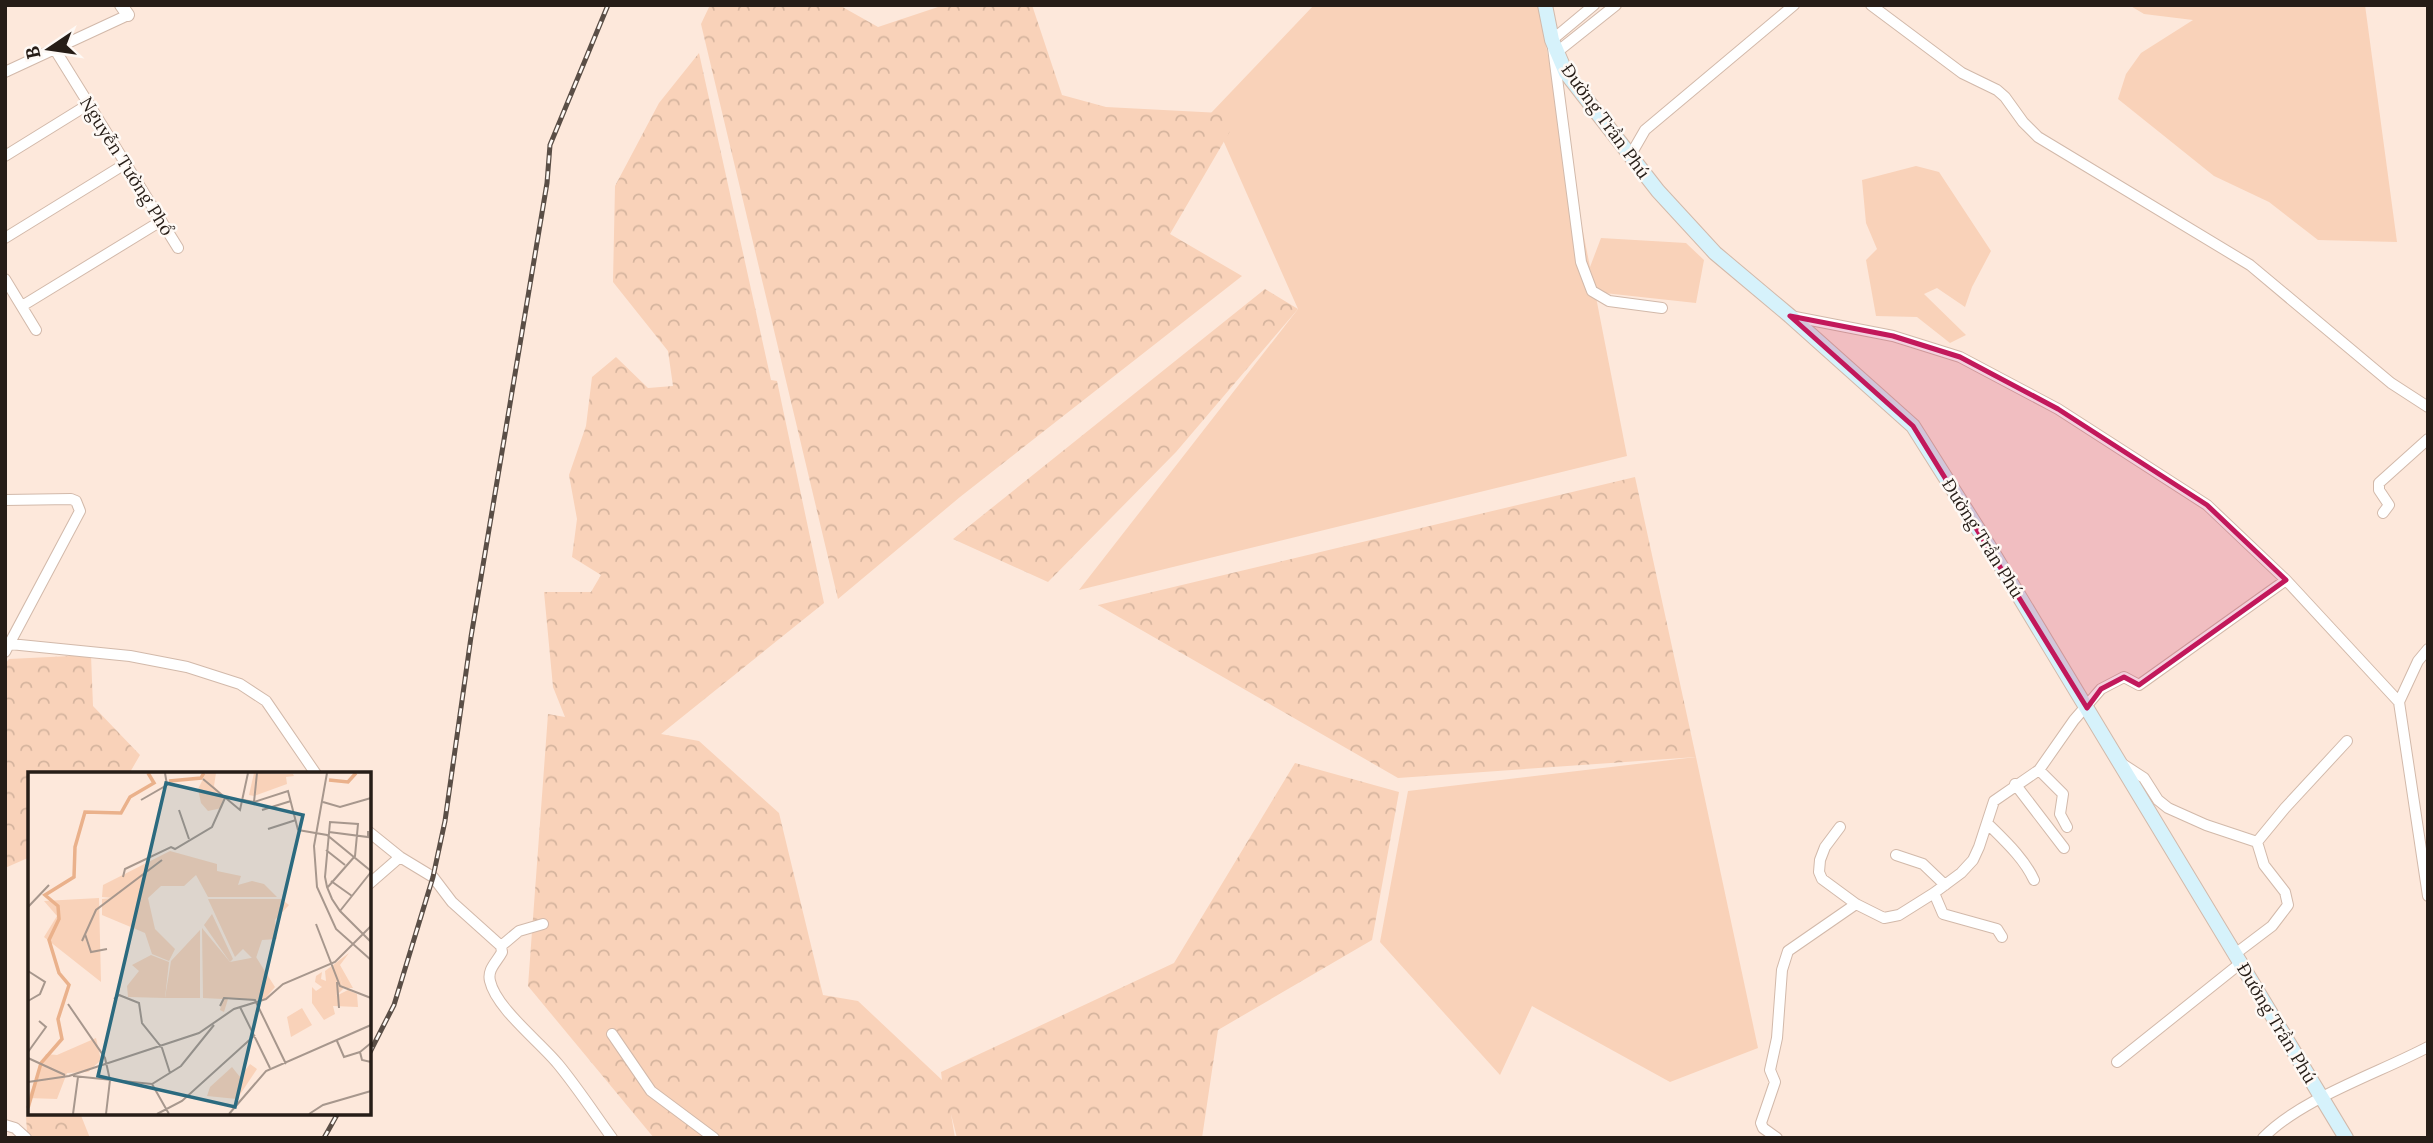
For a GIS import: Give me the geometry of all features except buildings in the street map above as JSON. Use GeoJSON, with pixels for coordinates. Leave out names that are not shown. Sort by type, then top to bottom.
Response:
{"type":"FeatureCollection","features":[{"type":"Feature","properties":{"kind":"main road","name":"Đường Trần Phú"},"geometry":{"type":"LineString","coordinates":[[1545,5],[1554,46],[1566,73],[1630,156],[1715,253],[1913,426],[2087,708],[2346,1138]]}},
{"type":"Feature","properties":{"kind":"street"},"geometry":{"type":"LineString","coordinates":[[1554,46],[1594,5]]}},
{"type":"Feature","properties":{"kind":"street"},"geometry":{"type":"LineString","coordinates":[[1554,46],[1616,5]]}},
{"type":"Feature","properties":{"kind":"street"},"geometry":{"type":"LineString","coordinates":[[1630,156],[1645,130],[1794,5]]}},
{"type":"Feature","properties":{"kind":"street"},"geometry":{"type":"LineString","coordinates":[[1871,5],[1962,73],[1997,90],[2038,137],[2250,265],[2391,383],[2428,407]]}},
{"type":"Feature","properties":{"kind":"street"},"geometry":{"type":"LineString","coordinates":[[5,72],[126,9]]}},
{"type":"Feature","properties":{"kind":"street"},"geometry":{"type":"LineString","coordinates":[[1554,46],[1581,262],[1592,291],[1609,301],[1662,308]]}},
{"type":"Feature","properties":{"kind":"street","name":"Nguyễn Tường Phổ"},"geometry":{"type":"LineString","coordinates":[[54,48],[178,248]]}},
{"type":"Feature","properties":{"kind":"street"},"geometry":{"type":"LineString","coordinates":[[5,156],[89,104]]}},
{"type":"Feature","properties":{"kind":"street"},"geometry":{"type":"LineString","coordinates":[[5,238],[125,164]]}},
{"type":"Feature","properties":{"kind":"street"},"geometry":{"type":"LineString","coordinates":[[22,306],[160,221]]}},
{"type":"Feature","properties":{"kind":"street"},"geometry":{"type":"LineString","coordinates":[[5,279],[36,330]]}},
{"type":"Feature","properties":{"kind":"street"},"geometry":{"type":"LineString","coordinates":[[1790,316],[1893,335],[1960,357],[2058,409],[2207,505],[2286,580],[2399,702]]}},
{"type":"Feature","properties":{"kind":"street"},"geometry":{"type":"LineString","coordinates":[[2383,513],[2389,505],[2379,490],[2379,483],[2428,439]]}},
{"type":"Feature","properties":{"kind":"street"},"geometry":{"type":"LineString","coordinates":[[5,500],[71,499],[76,501],[80,511],[8,648],[130,656],[187,667],[240,684],[266,701],[315,772]]}},
{"type":"Feature","properties":{"kind":"street"},"geometry":{"type":"LineString","coordinates":[[1840,827],[1819,860],[1819,872],[1824,881],[1856,904],[1889,918],[1896,916],[1945,886],[1973,860],[1994,801],[2039,770],[2074,720],[2101,689],[2124,677],[2140,685],[2286,580]]}},
{"type":"Feature","properties":{"kind":"street"},"geometry":{"type":"LineString","coordinates":[[2428,649],[2418,661],[2399,702],[2428,896]]}},
{"type":"Feature","properties":{"kind":"street"},"geometry":{"type":"LineString","coordinates":[[2257,842],[2347,741]]}},
{"type":"Feature","properties":{"kind":"street"},"geometry":{"type":"LineString","coordinates":[[2121,764],[2144,778],[2158,800],[2168,808],[2206,825],[2257,842]]}},
{"type":"Feature","properties":{"kind":"street"},"geometry":{"type":"LineString","coordinates":[[2039,770],[2063,794],[2060,814],[2067,827]]}},
{"type":"Feature","properties":{"kind":"street"},"geometry":{"type":"LineString","coordinates":[[2015,785],[2064,848]]}},
{"type":"Feature","properties":{"kind":"street"},"geometry":{"type":"LineString","coordinates":[[1987,823],[2017,855],[2034,880]]}},
{"type":"Feature","properties":{"kind":"street"},"geometry":{"type":"LineString","coordinates":[[371,834],[400,857],[433,877],[452,902],[501,946],[502,952],[489,974],[492,987],[513,1017],[557,1063],[612,1138]]}},
{"type":"Feature","properties":{"kind":"street"},"geometry":{"type":"LineString","coordinates":[[2117,1062],[2239,958],[2272,926],[2288,905],[2286,894],[2264,865],[2257,842]]}},
{"type":"Feature","properties":{"kind":"street"},"geometry":{"type":"LineString","coordinates":[[1896,855],[1923,864],[1945,886]]}},
{"type":"Feature","properties":{"kind":"street"},"geometry":{"type":"LineString","coordinates":[[371,882],[400,857]]}},
{"type":"Feature","properties":{"kind":"street"},"geometry":{"type":"LineString","coordinates":[[1934,893],[1945,916],[1997,929],[2002,937]]}},
{"type":"Feature","properties":{"kind":"street"},"geometry":{"type":"LineString","coordinates":[[1777,1138],[1760,1123],[1775,1082],[1770,1070],[1777,1038],[1785,956],[1788,951],[1856,904]]}},
{"type":"Feature","properties":{"kind":"street"},"geometry":{"type":"LineString","coordinates":[[501,946],[519,931],[543,924]]}},
{"type":"Feature","properties":{"kind":"street"},"geometry":{"type":"LineString","coordinates":[[612,1034],[651,1091],[713,1138]]}},
{"type":"Feature","properties":{"kind":"street"},"geometry":{"type":"LineString","coordinates":[[2263,1138],[2283,1121],[2322,1098],[2428,1047]]}},
{"type":"Feature","properties":{"kind":"street"},"geometry":{"type":"LineString","coordinates":[[5,1125],[15,1128],[26,1138]]}},
{"type":"Feature","properties":{"kind":"highlighted area"},"geometry":{"type":"Polygon","coordinates":[[[1790,316],[1893,336],[1960,357],[2058,409],[2207,505],[2286,580],[2139,685],[2124,677],[2101,689],[2087,708],[1913,426],[1790,316]]]}},
{"type":"Feature","properties":{"kind":"green space"},"geometry":{"type":"Polygon","coordinates":[[[710,5],[839,5],[878,27],[944,5],[1032,5],[1062,95],[1106,107],[1240,114],[1170,234],[1242,276],[960,497],[838,599],[701,24],[710,5]]]}},
{"type":"Feature","properties":{"kind":"green space"},"geometry":{"type":"Polygon","coordinates":[[[1314,5],[1538,5],[1590,267],[1601,238],[1686,243],[1704,260],[1696,303],[1595,292],[1627,456],[1079,590],[1298,309],[1211,113],[1314,5]]]}},
{"type":"Feature","properties":{"kind":"green space"},"geometry":{"type":"Polygon","coordinates":[[[2129,5],[2365,5],[2397,242],[2318,240],[2269,202],[2214,176],[2118,99],[2126,74],[2141,53],[2193,20],[2144,14],[2129,5]]]}},
{"type":"Feature","properties":{"kind":"green space"},"geometry":{"type":"Polygon","coordinates":[[[699,53],[771,380],[777,381],[824,603],[661,734],[699,741],[779,813],[823,995],[858,1001],[942,1080],[941,1072],[1174,963],[1295,763],[1399,792],[1372,940],[1218,1030],[1202,1138],[957,1138],[951,1114],[955,1138],[654,1138],[528,986],[548,714],[565,717],[553,687],[544,592],[591,592],[601,575],[572,557],[577,519],[569,475],[586,426],[592,377],[616,357],[648,388],[673,386],[668,351],[613,282],[615,186],[659,103],[699,53]]]}},
{"type":"Feature","properties":{"kind":"green space"},"geometry":{"type":"Polygon","coordinates":[[[1916,166],[1939,172],[1991,251],[1965,307],[1937,288],[1924,294],[1966,335],[1950,343],[1917,317],[1876,316],[1866,260],[1877,249],[1866,223],[1862,180],[1916,166]]]}},
{"type":"Feature","properties":{"kind":"green space"},"geometry":{"type":"Polygon","coordinates":[[[1265,289],[1298,309],[1176,452],[1048,582],[953,539],[1265,289]]]}},
{"type":"Feature","properties":{"kind":"green space"},"geometry":{"type":"Polygon","coordinates":[[[1635,477],[1696,757],[1398,778],[1098,605],[1635,477]]]}},
{"type":"Feature","properties":{"kind":"green space"},"geometry":{"type":"Polygon","coordinates":[[[91,655],[93,706],[140,755],[130,772],[28,772],[28,858],[5,868],[5,664],[9,659],[91,655]]]}},
{"type":"Feature","properties":{"kind":"green space"},"geometry":{"type":"Polygon","coordinates":[[[1696,757],[1758,1048],[1670,1082],[1532,1006],[1500,1075],[1380,942],[1408,791],[1696,757]]]}},
{"type":"Feature","properties":{"kind":"green space"},"geometry":{"type":"Polygon","coordinates":[[[81,1115],[90,1138],[34,1138],[27,1132],[26,1117],[81,1115]]]}},
{"type":"Feature","properties":{"kind":"railway"},"geometry":{"type":"LineString","coordinates":[[371,1050],[394,1005],[433,877],[445,821],[471,637],[547,183],[550,145],[608,5]]}},
{"type":"Feature","properties":{"kind":"railway"},"geometry":{"type":"LineString","coordinates":[[324,1138],[337,1115]]}}]}
